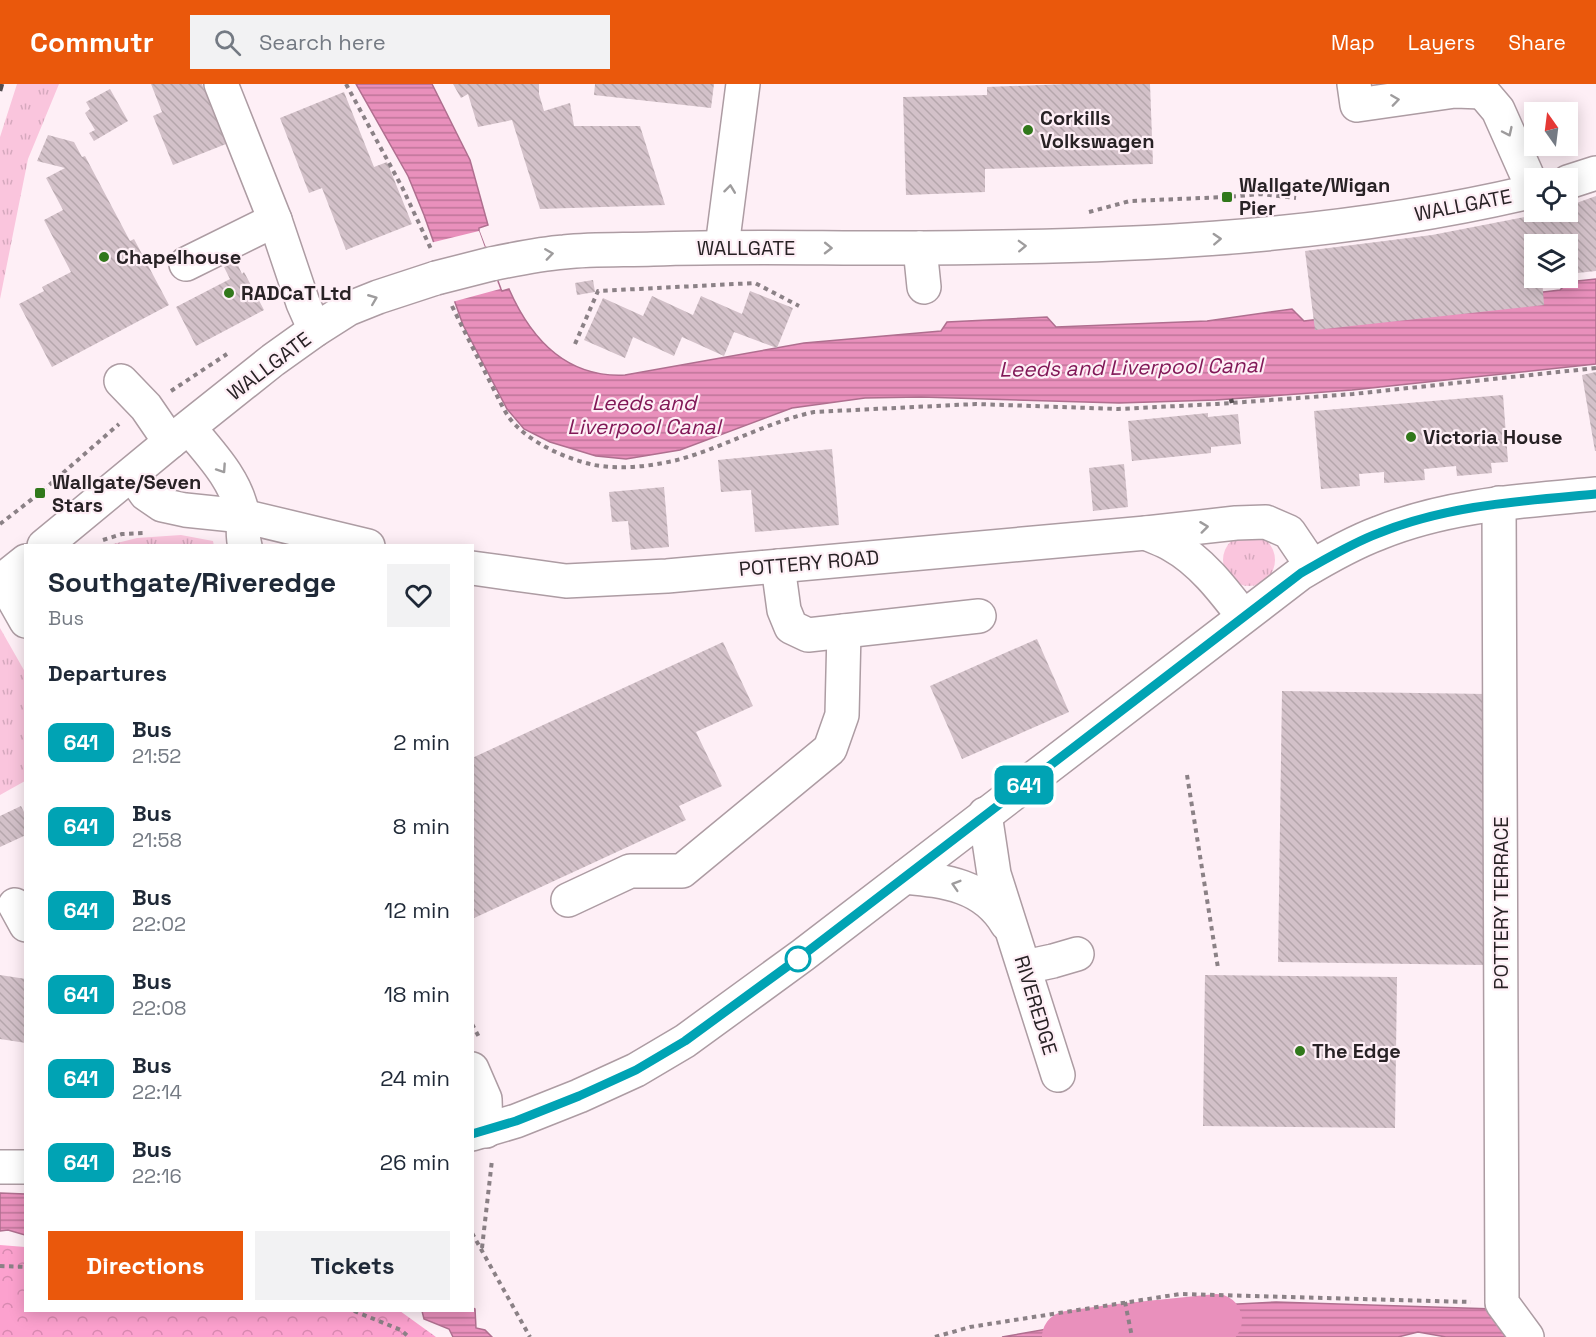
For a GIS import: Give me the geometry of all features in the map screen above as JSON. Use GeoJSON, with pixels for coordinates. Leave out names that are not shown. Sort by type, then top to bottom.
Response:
{"type":"FeatureCollection","features":[{"type":"Feature","properties":{"kind":"main road"},"geometry":{"type":"LineString","coordinates":[[221,84],[315,330]]}},
{"type":"Feature","properties":{"kind":"main road"},"geometry":{"type":"LineString","coordinates":[[722,247],[743,84]]}},
{"type":"Feature","properties":{"kind":"main road"},"geometry":{"type":"LineString","coordinates":[[1354,84],[1358,105],[1479,86],[1498,110],[1524,168]]}},
{"type":"Feature","properties":{"kind":"main road"},"geometry":{"type":"LineString","coordinates":[[1578,179],[1596,173]]}},
{"type":"Feature","properties":{"kind":"main road","name":"WALLGATE"},"geometry":{"type":"LineString","coordinates":[[46,544],[273,360],[348,309],[378,297],[491,264],[565,251],[722,247],[920,248],[1138,243],[1260,235],[1308,231],[1392,219],[1524,193]]}},
{"type":"Feature","properties":{"kind":"main road"},"geometry":{"type":"LineString","coordinates":[[186,264],[274,219]]}},
{"type":"Feature","properties":{"kind":"main road"},"geometry":{"type":"LineString","coordinates":[[920,248],[924,287]]}},
{"type":"Feature","properties":{"kind":"main road"},"geometry":{"type":"LineString","coordinates":[[121,381],[146,407],[179,435],[214,457],[232,485],[244,531]]}},
{"type":"Feature","properties":{"kind":"main road"},"geometry":{"type":"LineString","coordinates":[[132,474],[146,495],[162,505],[185,510],[244,531],[351,544]]}},
{"type":"Feature","properties":{"kind":"main road"},"geometry":{"type":"LineString","coordinates":[[474,1074],[485,1098],[484,1141],[636,1070],[685,1041],[803,955],[1301,573],[1345,548],[1396,526],[1441,513],[1499,503],[1596,494]]}},
{"type":"Feature","properties":{"kind":"main road","name":"POTTERY TERRACE"},"geometry":{"type":"LineString","coordinates":[[1499,503],[1502,1302]]}},
{"type":"Feature","properties":{"kind":"main road","name":"POTTERY ROAD"},"geometry":{"type":"LineString","coordinates":[[474,568],[566,581],[667,576],[1266,522],[1289,532],[1312,567]]}},
{"type":"Feature","properties":{"kind":"main road","name":"POTTERY ROAD"},"geometry":{"type":"LineString","coordinates":[[1146,533],[1173,545],[1201,567],[1243,616]]}},
{"type":"Feature","properties":{"kind":"main road"},"geometry":{"type":"LineString","coordinates":[[778,566],[784,610],[791,627],[808,635],[979,616]]}},
{"type":"Feature","properties":{"kind":"main road"},"geometry":{"type":"LineString","coordinates":[[10,574],[24,615]]}},
{"type":"Feature","properties":{"kind":"main road"},"geometry":{"type":"LineString","coordinates":[[568,900],[630,871],[682,871],[830,749],[842,715],[844,631]]}},
{"type":"Feature","properties":{"kind":"main road","name":"RIVEREDGE"},"geometry":{"type":"LineString","coordinates":[[985,814],[994,874],[1058,1075]]}},
{"type":"Feature","properties":{"kind":"main road","name":"RIVEREDGE"},"geometry":{"type":"LineString","coordinates":[[905,877],[944,881],[965,887],[1002,915],[1014,935]]}},
{"type":"Feature","properties":{"kind":"main road"},"geometry":{"type":"LineString","coordinates":[[1025,967],[1077,954]]}},
{"type":"Feature","properties":{"kind":"main road"},"geometry":{"type":"LineString","coordinates":[[0,1167],[24,1167]]}},
{"type":"Feature","properties":{"kind":"main road"},"geometry":{"type":"LineString","coordinates":[[1502,1302],[1527,1337]]}},
{"type":"Feature","properties":{"kind":"path"},"geometry":{"type":"LineString","coordinates":[[346,84],[402,187],[440,278],[508,417],[526,435],[546,448],[594,465],[625,467],[681,459],[791,417],[814,412],[976,404],[1118,409],[1217,404],[1353,394],[1596,368]]}},
{"type":"Feature","properties":{"kind":"path"},"geometry":{"type":"LineString","coordinates":[[1085,213],[1130,201],[1261,194],[1305,199]]}},
{"type":"Feature","properties":{"kind":"path"},"geometry":{"type":"LineString","coordinates":[[574,344],[598,291],[755,282],[799,306]]}},
{"type":"Feature","properties":{"kind":"path"},"geometry":{"type":"LineString","coordinates":[[0,524],[40,493],[118,424],[233,349]]}},
{"type":"Feature","properties":{"kind":"path"},"geometry":{"type":"LineString","coordinates":[[1187,775],[1218,968]]}},
{"type":"Feature","properties":{"kind":"path"},"geometry":{"type":"LineString","coordinates":[[482,1249],[484,1141]]}},
{"type":"Feature","properties":{"kind":"path"},"geometry":{"type":"LineString","coordinates":[[474,1236],[531,1337]]}},
{"type":"Feature","properties":{"kind":"path"},"geometry":{"type":"LineString","coordinates":[[0,1266],[24,1267]]}},
{"type":"Feature","properties":{"kind":"path"},"geometry":{"type":"LineString","coordinates":[[935,1337],[970,1327],[1180,1294],[1502,1302]]}},
{"type":"Feature","properties":{"kind":"path"},"geometry":{"type":"LineString","coordinates":[[1125,1302],[1132,1337]]}},
{"type":"Feature","properties":{"kind":"path"},"geometry":{"type":"LineString","coordinates":[[356,1312],[401,1330],[409,1337]]}},
{"type":"Feature","properties":{"kind":"green space"},"geometry":{"type":"Polygon","coordinates":[[[17,84],[59,84],[28,159],[0,299],[0,137],[17,84]]]}},
{"type":"Feature","properties":{"kind":"green space"},"geometry":{"type":"Polygon","coordinates":[[[1249,534],[1259,536],[1267,542],[1273,550],[1275,560],[1273,570],[1267,578],[1259,584],[1249,586],[1239,584],[1231,578],[1225,570],[1223,560],[1225,550],[1231,542],[1239,536],[1249,534]]]}},
{"type":"Feature","properties":{"kind":"green space"},"geometry":{"type":"Polygon","coordinates":[[[181,535],[213,541],[214,544],[113,544],[137,538],[181,535]]]}},
{"type":"Feature","properties":{"kind":"green space"},"geometry":{"type":"Polygon","coordinates":[[[0,628],[24,670],[24,782],[0,795],[0,628]]]}},
{"type":"Feature","properties":{"kind":"green space"},"geometry":{"type":"Polygon","coordinates":[[[0,1245],[24,1247],[24,1312],[401,1312],[436,1337],[0,1337],[0,1245]]]}},
{"type":"Feature","properties":{"kind":"water","name":"Leeds and Liverpool Canal"},"geometry":{"type":"Polygon","coordinates":[[[356,84],[432,84],[470,160],[488,225],[479,228],[479,231],[502,291],[509,289],[528,324],[553,352],[586,370],[604,374],[625,375],[804,343],[941,331],[947,322],[1047,317],[1056,327],[1207,321],[1292,309],[1304,321],[1562,288],[1578,288],[1578,281],[1596,279],[1596,364],[1352,390],[1216,400],[1119,403],[921,397],[865,398],[792,408],[680,450],[626,459],[596,456],[550,442],[524,429],[507,409],[463,325],[408,176],[356,84]]]}},
{"type":"Feature","properties":{"kind":"water"},"geometry":{"type":"Polygon","coordinates":[[[0,1193],[24,1194],[24,1235],[8,1230],[0,1231],[0,1193]]]}},
{"type":"Feature","properties":{"kind":"water"},"geometry":{"type":"Polygon","coordinates":[[[1276,1302],[1495,1309],[1516,1337],[1446,1337],[1418,1332],[1398,1337],[1168,1337],[1147,1334],[1141,1311],[1276,1302]]]}},
{"type":"Feature","properties":{"kind":"water"},"geometry":{"type":"Polygon","coordinates":[[[474,1308],[476,1328],[485,1330],[492,1337],[453,1337],[449,1329],[424,1319],[422,1312],[474,1312],[474,1308]]]}},
{"type":"Feature","properties":{"kind":"water"},"geometry":{"type":"Polygon","coordinates":[[[1121,1316],[1125,1334],[1107,1337],[1002,1337],[1121,1316]]]}},
{"type":"Feature","properties":{"kind":"pier"},"geometry":{"type":"Polygon","coordinates":[[[479,231],[500,289],[452,302],[430,243],[479,231]]]}},
{"type":"Feature","properties":{"kind":"building"},"geometry":{"type":"Polygon","coordinates":[[[151,84],[202,84],[226,144],[173,165],[153,116],[162,112],[151,84]]]}},
{"type":"Feature","properties":{"kind":"building"},"geometry":{"type":"Polygon","coordinates":[[[453,84],[539,84],[539,94],[544,111],[570,103],[574,126],[640,126],[665,205],[540,209],[512,120],[478,127],[468,94],[461,98],[453,84]]]}},
{"type":"Feature","properties":{"kind":"building"},"geometry":{"type":"Polygon","coordinates":[[[595,84],[714,84],[711,108],[594,95],[595,84]]]}},
{"type":"Feature","properties":{"kind":"building","name":"Corkills Volkswagen"},"geometry":{"type":"Polygon","coordinates":[[[1150,84],[1153,164],[985,169],[985,192],[906,195],[903,97],[987,95],[987,87],[1150,84]]]}},
{"type":"Feature","properties":{"kind":"building"},"geometry":{"type":"Polygon","coordinates":[[[110,89],[128,121],[94,141],[89,133],[95,130],[85,113],[90,109],[86,102],[110,89]]]}},
{"type":"Feature","properties":{"kind":"building"},"geometry":{"type":"Polygon","coordinates":[[[344,92],[374,167],[387,162],[412,224],[346,250],[322,188],[309,193],[280,118],[344,92]]]}},
{"type":"Feature","properties":{"kind":"building","name":"Chapelhouse"},"geometry":{"type":"Polygon","coordinates":[[[48,135],[74,142],[82,157],[85,156],[130,241],[134,239],[169,305],[52,367],[19,304],[44,291],[42,287],[71,272],[44,220],[63,210],[46,178],[65,168],[37,161],[48,135]]]}},
{"type":"Feature","properties":{"kind":"building"},"geometry":{"type":"Polygon","coordinates":[[[1596,196],[1596,271],[1578,273],[1578,234],[1524,234],[1524,288],[1543,288],[1544,305],[1315,330],[1305,251],[1432,235],[1524,217],[1524,222],[1578,222],[1578,202],[1596,196]]]}},
{"type":"Feature","properties":{"kind":"building","name":"RADCaT Ltd"},"geometry":{"type":"Polygon","coordinates":[[[236,261],[264,310],[196,346],[176,307],[230,279],[224,267],[236,261]]]}},
{"type":"Feature","properties":{"kind":"building"},"geometry":{"type":"Polygon","coordinates":[[[593,280],[595,292],[577,295],[575,283],[593,280]]]}},
{"type":"Feature","properties":{"kind":"building"},"geometry":{"type":"Polygon","coordinates":[[[750,291],[793,308],[777,348],[734,332],[724,356],[682,337],[674,356],[633,337],[625,358],[584,340],[603,298],[643,316],[652,296],[693,315],[701,296],[742,314],[750,291]]]}},
{"type":"Feature","properties":{"kind":"building"},"geometry":{"type":"Polygon","coordinates":[[[1596,372],[1596,451],[1595,451],[1582,375],[1596,372]]]}},
{"type":"Feature","properties":{"kind":"building","name":"Victoria House"},"geometry":{"type":"Polygon","coordinates":[[[1503,395],[1508,462],[1491,463],[1492,473],[1457,476],[1456,466],[1424,469],[1425,480],[1384,483],[1384,472],[1359,474],[1360,486],[1321,489],[1314,411],[1503,395]]]}},
{"type":"Feature","properties":{"kind":"building"},"geometry":{"type":"Polygon","coordinates":[[[1208,413],[1208,417],[1238,414],[1241,444],[1211,447],[1211,453],[1132,461],[1128,421],[1208,413]]]}},
{"type":"Feature","properties":{"kind":"building"},"geometry":{"type":"Polygon","coordinates":[[[832,449],[839,525],[755,532],[751,490],[721,492],[718,460],[832,449]]]}},
{"type":"Feature","properties":{"kind":"building"},"geometry":{"type":"Polygon","coordinates":[[[1124,464],[1128,507],[1093,511],[1089,468],[1124,464]]]}},
{"type":"Feature","properties":{"kind":"building"},"geometry":{"type":"Polygon","coordinates":[[[664,487],[669,547],[631,550],[628,521],[612,522],[609,492],[664,487]]]}},
{"type":"Feature","properties":{"kind":"building"},"geometry":{"type":"Polygon","coordinates":[[[1037,639],[1069,712],[962,759],[930,686],[1037,639]]]}},
{"type":"Feature","properties":{"kind":"building"},"geometry":{"type":"Polygon","coordinates":[[[723,642],[753,706],[696,732],[722,786],[679,806],[686,820],[474,918],[474,757],[723,642]]]}},
{"type":"Feature","properties":{"kind":"building"},"geometry":{"type":"Polygon","coordinates":[[[1282,691],[1487,694],[1483,965],[1278,962],[1282,691]]]}},
{"type":"Feature","properties":{"kind":"building"},"geometry":{"type":"Polygon","coordinates":[[[21,806],[24,812],[24,836],[0,847],[0,816],[21,806]]]}},
{"type":"Feature","properties":{"kind":"building"},"geometry":{"type":"Polygon","coordinates":[[[0,975],[24,979],[24,1043],[0,1039],[0,975]]]}},
{"type":"Feature","properties":{"kind":"building","name":"The Edge"},"geometry":{"type":"Polygon","coordinates":[[[1205,975],[1397,977],[1395,1128],[1203,1126],[1205,975]]]}},
{"type":"Feature","properties":{"kind":"waterway"},"geometry":{"type":"LineString","coordinates":[[1068,1337],[1216,1320]]}},
{"type":"Feature","properties":{"kind":"railway"},"geometry":{"type":"LineString","coordinates":[[0,91],[2,84]]}},
{"type":"Feature","properties":{"kind":"railway"},"geometry":{"type":"LineString","coordinates":[[1231,399],[1232,403]]}},
{"type":"Feature","properties":{"kind":"bus line","name":"641"},"geometry":{"type":"LineString","coordinates":[[474,1134],[516,1121],[579,1096],[636,1070],[685,1041],[803,955],[1301,573],[1345,548],[1378,533],[1430,516],[1499,503],[1596,494]]}},
{"type":"Feature","properties":{"kind":"place","name":"Corkills Volkswagen"},"geometry":{"type":"Point","coordinates":[1028,130]}},
{"type":"Feature","properties":{"kind":"place","name":"Wallgate/Wigan Pier"},"geometry":{"type":"Point","coordinates":[1227,197]}},
{"type":"Feature","properties":{"kind":"place","name":"Chapelhouse"},"geometry":{"type":"Point","coordinates":[104,257]}},
{"type":"Feature","properties":{"kind":"place","name":"RADCaT Ltd"},"geometry":{"type":"Point","coordinates":[229,293]}},
{"type":"Feature","properties":{"kind":"place","name":"Victoria House"},"geometry":{"type":"Point","coordinates":[1411,437]}},
{"type":"Feature","properties":{"kind":"place","name":"Wallgate/Seven Stars"},"geometry":{"type":"Point","coordinates":[40,493]}},
{"type":"Feature","properties":{"kind":"place","name":"The Edge"},"geometry":{"type":"Point","coordinates":[1300,1051]}}]}
